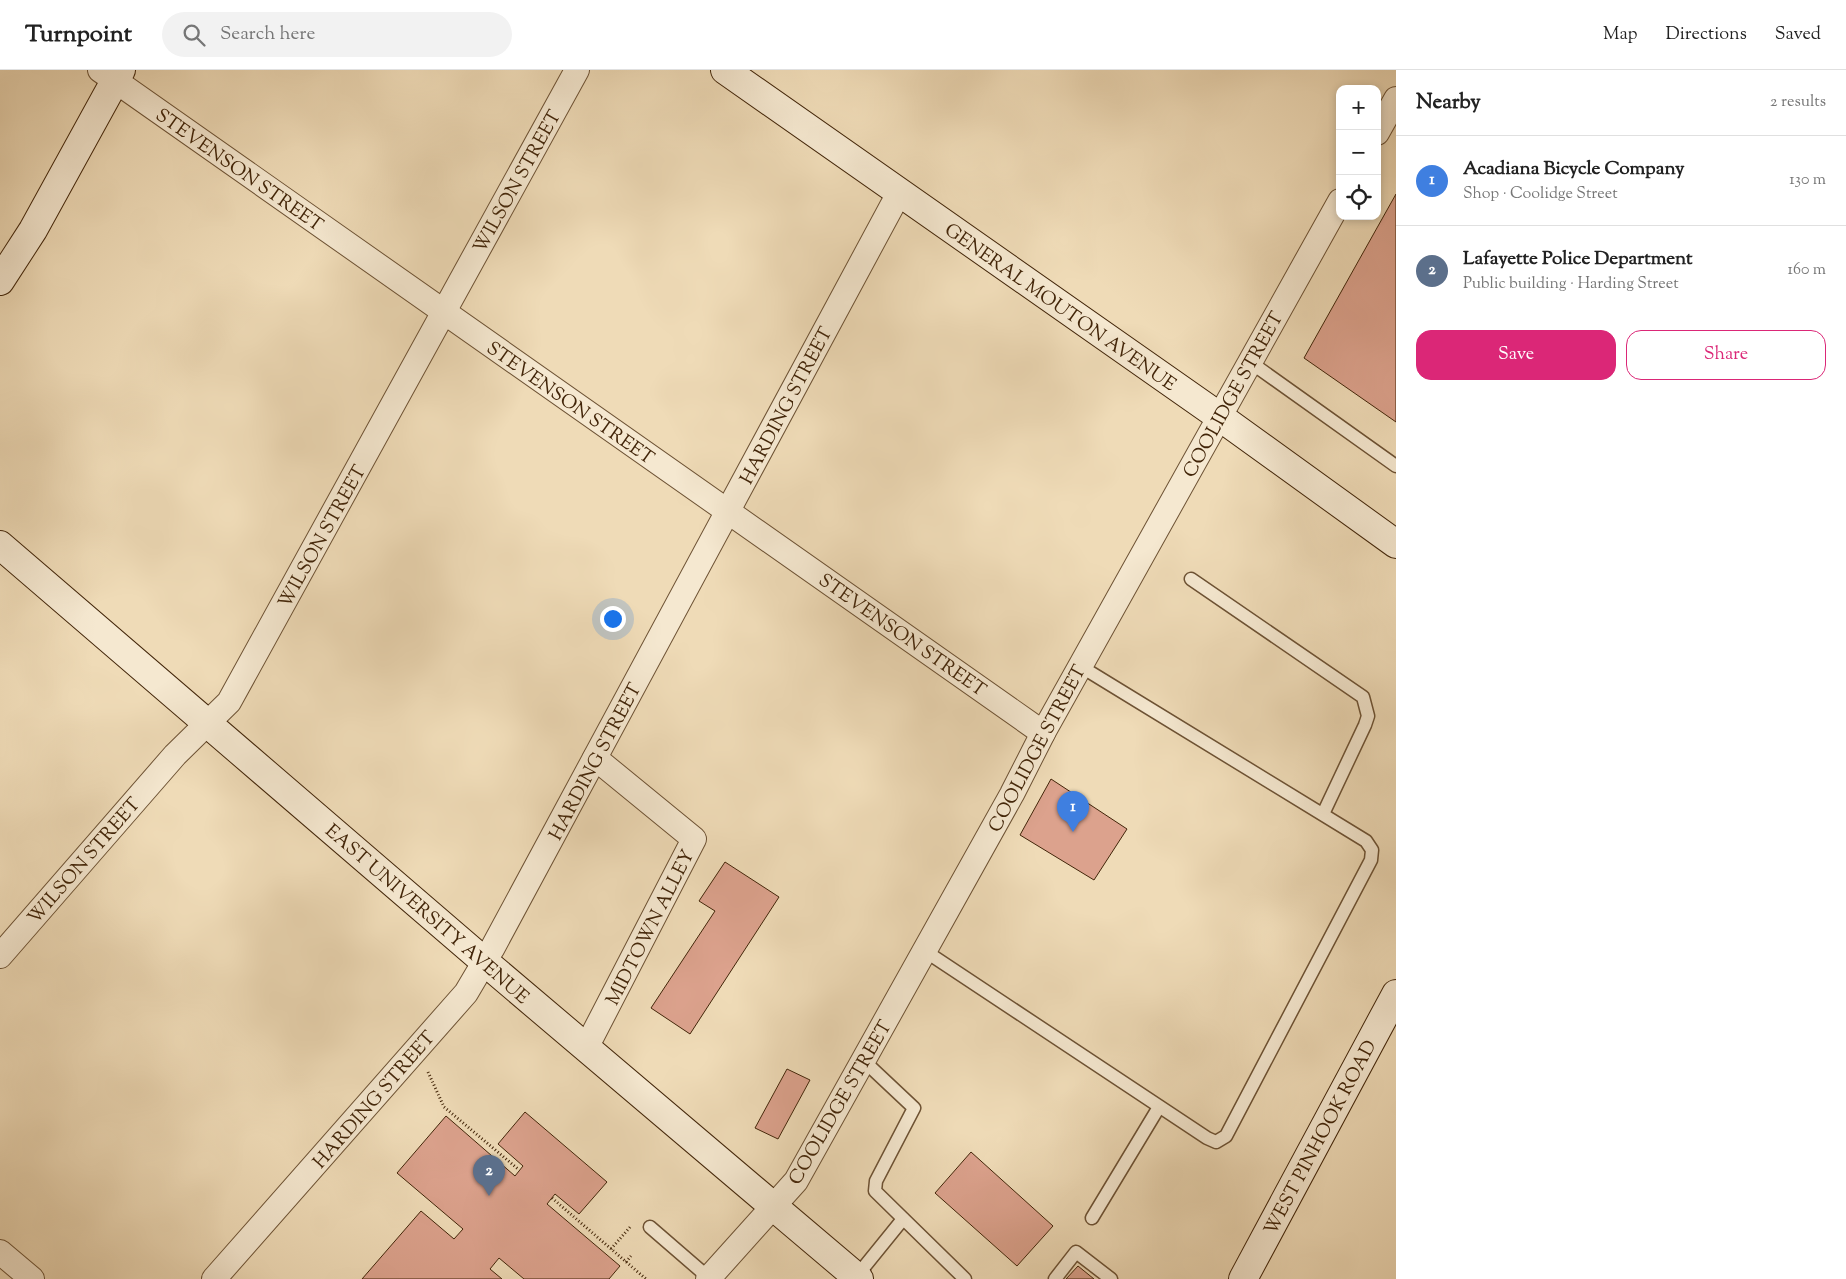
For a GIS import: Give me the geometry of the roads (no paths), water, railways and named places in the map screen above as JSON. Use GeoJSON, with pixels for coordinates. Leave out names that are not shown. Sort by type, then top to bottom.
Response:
{"type":"FeatureCollection","features":[{"type":"Feature","properties":{"kind":"main road","name":"GENERAL MOUTON AVENUE"},"geometry":{"type":"LineString","coordinates":[[725,70],[1220,417],[1396,544]]}},
{"type":"Feature","properties":{"kind":"main road"},"geometry":{"type":"LineString","coordinates":[[0,281],[33,230],[112,73]]}},
{"type":"Feature","properties":{"kind":"main road","name":"EAST UNIVERSITY AVENUE"},"geometry":{"type":"LineString","coordinates":[[0,545],[485,962],[857,1278]]}},
{"type":"Feature","properties":{"kind":"main road","name":"WEST PINHOOK ROAD"},"geometry":{"type":"LineString","coordinates":[[1243,1279],[1396,994]]}},
{"type":"Feature","properties":{"kind":"street","name":"WILSON STREET"},"geometry":{"type":"LineString","coordinates":[[0,956],[175,754],[229,702],[577,70]]}},
{"type":"Feature","properties":{"kind":"street","name":"STEVENSON STREET"},"geometry":{"type":"LineString","coordinates":[[112,73],[443,312],[1043,733]]}},
{"type":"Feature","properties":{"kind":"street"},"geometry":{"type":"LineString","coordinates":[[1379,130],[1396,99]]}},
{"type":"Feature","properties":{"kind":"street","name":"HARDING STREET"},"geometry":{"type":"LineString","coordinates":[[214,1279],[466,993],[485,962],[899,193]]}},
{"type":"Feature","properties":{"kind":"street","name":"COOLIDGE STREET"},"geometry":{"type":"LineString","coordinates":[[708,1279],[796,1182],[1012,794],[1080,666],[1336,208]]}},
{"type":"Feature","properties":{"kind":"street","name":"MIDTOWN ALLEY"},"geometry":{"type":"LineString","coordinates":[[586,1048],[694,839],[595,758]]}},
{"type":"Feature","properties":{"kind":"street"},"geometry":{"type":"LineString","coordinates":[[0,1252],[32,1279]]}},
{"type":"Feature","properties":{"kind":"lane"},"geometry":{"type":"LineString","coordinates":[[1250,362],[1396,466]]}},
{"type":"Feature","properties":{"kind":"lane"},"geometry":{"type":"LineString","coordinates":[[1191,579],[1363,697],[1368,716],[1365,725],[1322,814]]}},
{"type":"Feature","properties":{"kind":"lane"},"geometry":{"type":"LineString","coordinates":[[925,951],[1207,1138],[1216,1142],[1226,1136],[1371,860],[1372,850],[1366,841],[1080,666]]}},
{"type":"Feature","properties":{"kind":"lane"},"geometry":{"type":"LineString","coordinates":[[864,1061],[914,1108],[876,1181],[875,1191],[965,1279]]}},
{"type":"Feature","properties":{"kind":"lane"},"geometry":{"type":"LineString","coordinates":[[1092,1218],[1159,1106]]}},
{"type":"Feature","properties":{"kind":"lane"},"geometry":{"type":"LineString","coordinates":[[857,1278],[903,1219]]}},
{"type":"Feature","properties":{"kind":"lane"},"geometry":{"type":"LineString","coordinates":[[650,1227],[708,1279]]}},
{"type":"Feature","properties":{"kind":"lane"},"geometry":{"type":"LineString","coordinates":[[1055,1279],[1076,1252],[1111,1279]]}},
{"type":"Feature","properties":{"kind":"place","name":"Acadiana Bicycle Company"},"geometry":{"type":"Point","coordinates":[1073,832]}},
{"type":"Feature","properties":{"kind":"place","name":"Lafayette Police Department"},"geometry":{"type":"Point","coordinates":[489,1196]}}]}
